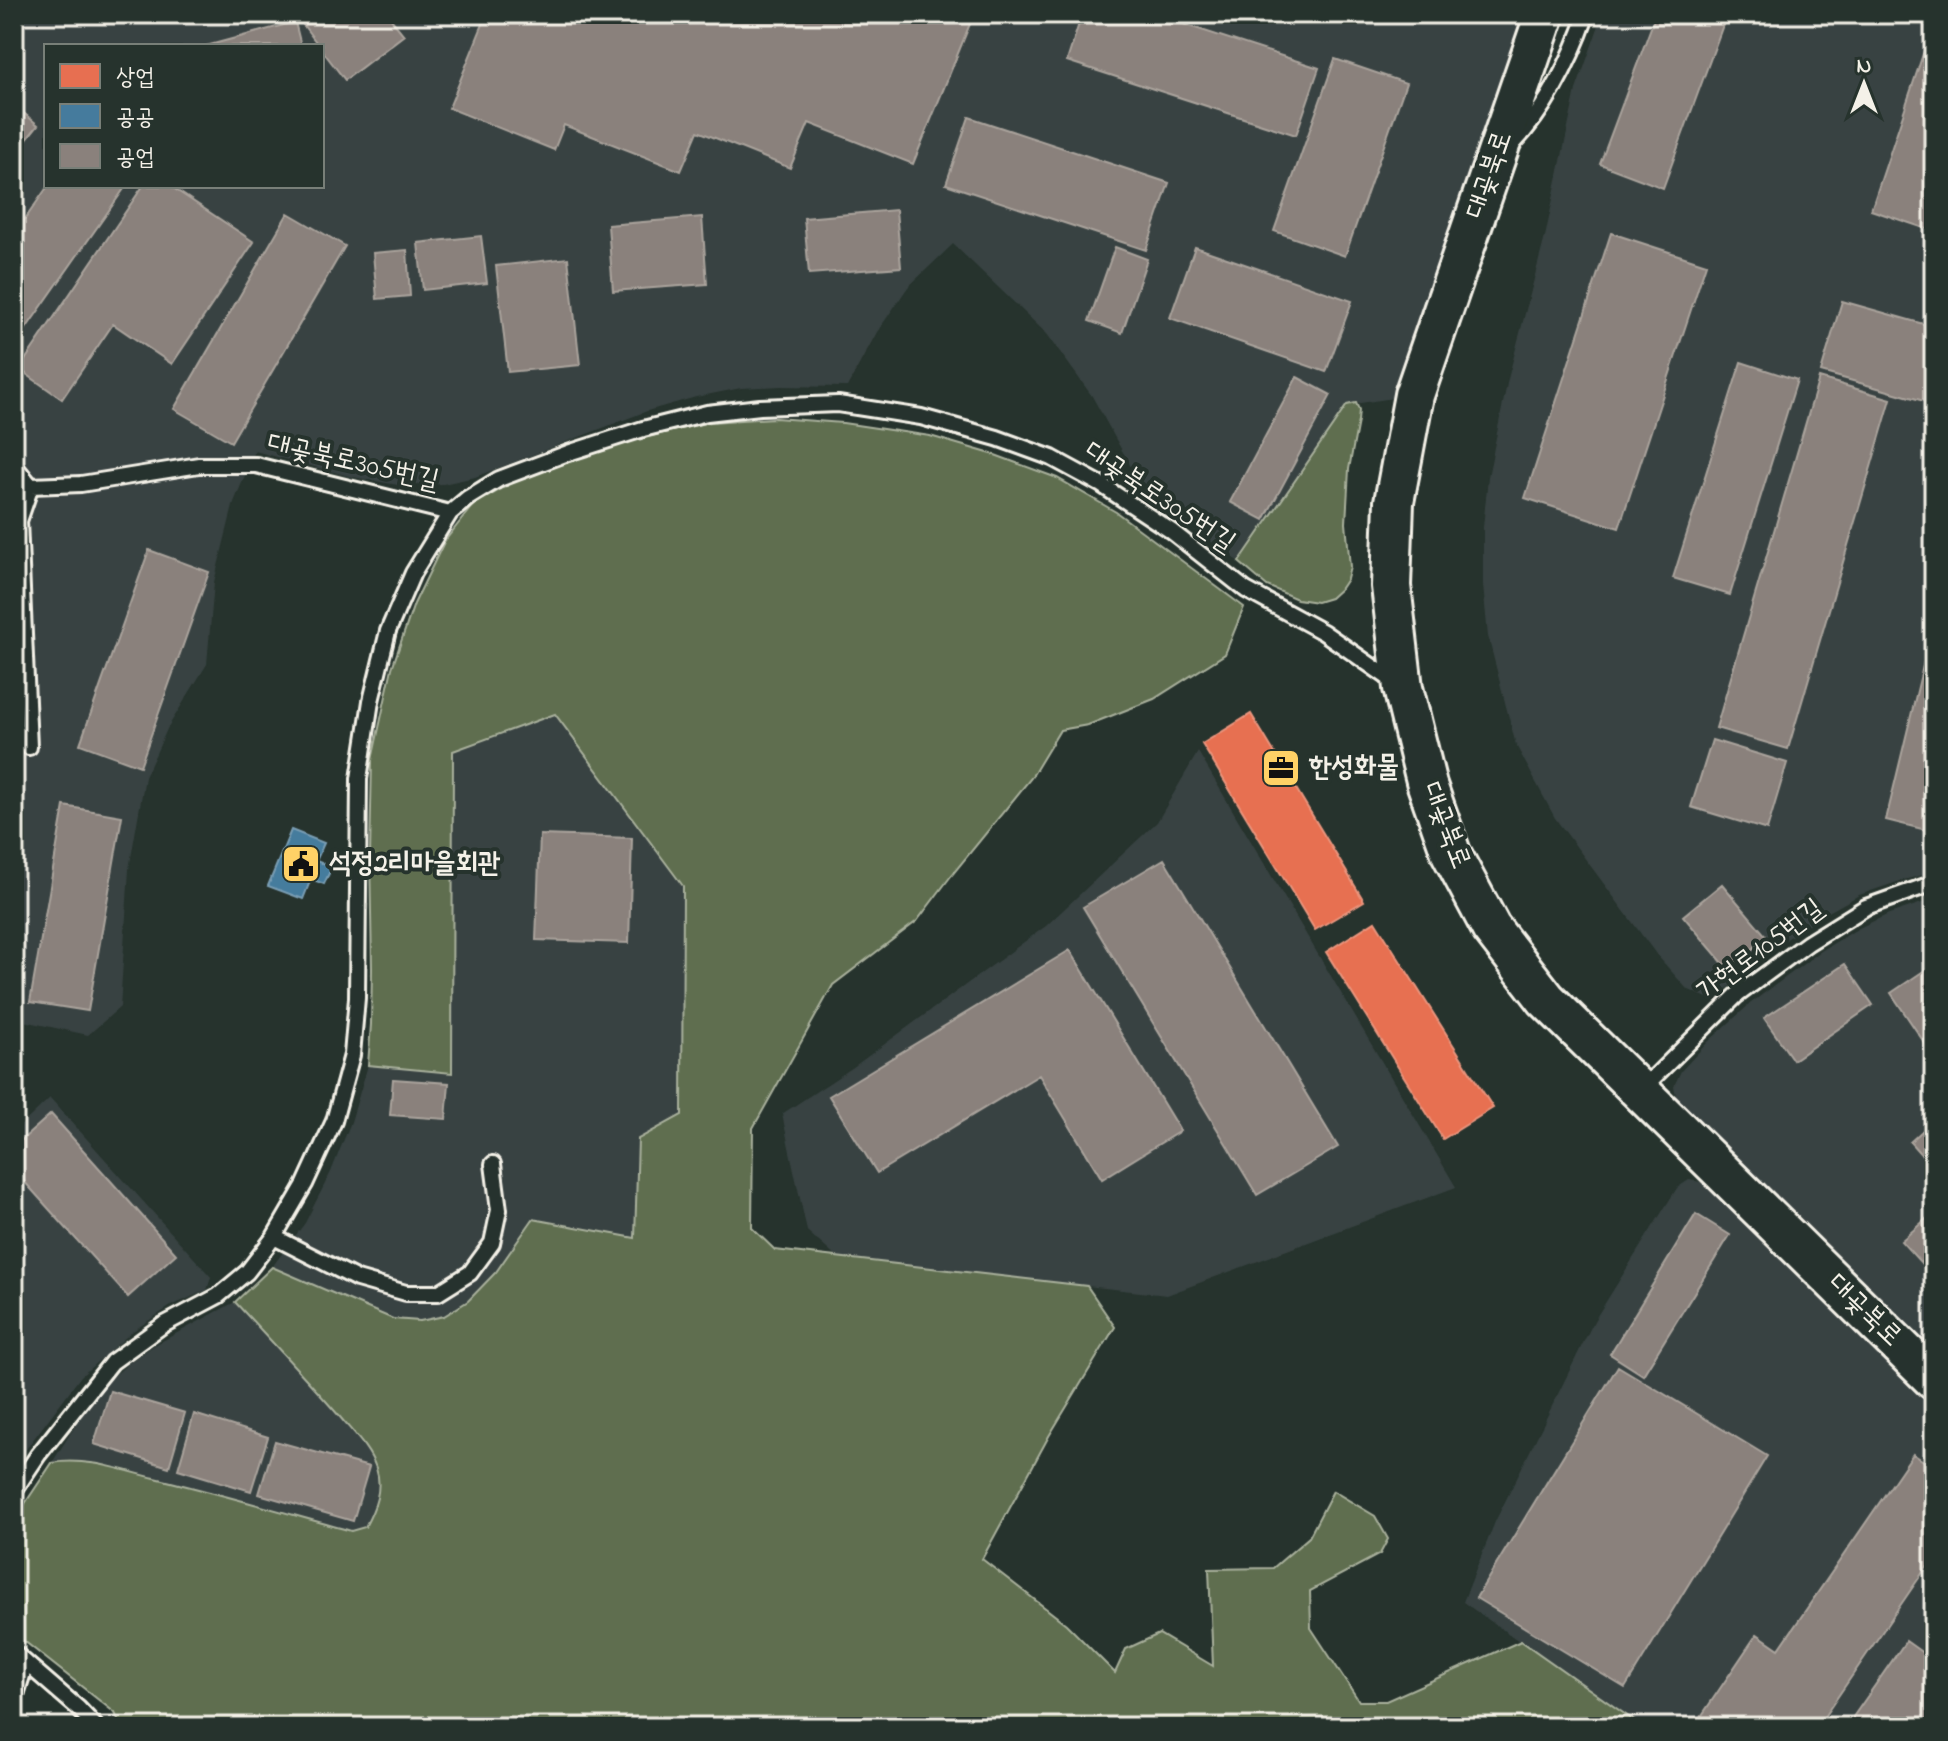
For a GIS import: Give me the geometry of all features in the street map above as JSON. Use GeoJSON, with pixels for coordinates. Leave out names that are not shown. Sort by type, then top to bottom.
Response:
{"type":"FeatureCollection","features":[{"type":"Feature","properties":{"kind":"street","name":"대곶북로"},"geometry":{"type":"LineString","coordinates":[[1545,14],[1414,395],[1394,502],[1391,586],[1403,688],[1427,785],[1451,853],[1491,928],[1546,999],[1934,1380]]}},
{"type":"Feature","properties":{"kind":"lane"},"geometry":{"type":"LineString","coordinates":[[1494,164],[1530,126],[1554,91],[1587,14]]}},
{"type":"Feature","properties":{"kind":"lane","name":"대곶북로305번길"},"geometry":{"type":"LineString","coordinates":[[14,1491],[38,1455],[112,1362],[163,1325],[218,1296],[247,1272],[274,1237],[305,1184],[334,1121],[352,1055],[357,998],[359,779],[371,701],[388,631],[413,573],[450,513],[499,479],[643,429],[707,413],[838,404],[921,417],[997,438],[1052,458],[1100,484],[1171,531],[1246,590],[1323,632],[1403,688]]}},
{"type":"Feature","properties":{"kind":"lane"},"geometry":{"type":"LineString","coordinates":[[14,465],[31,486],[16,522],[29,747]]}},
{"type":"Feature","properties":{"kind":"lane","name":"대곶북로305번길"},"geometry":{"type":"LineString","coordinates":[[31,486],[81,484],[199,465],[256,465],[450,513]]}},
{"type":"Feature","properties":{"kind":"lane","name":"가현로105번길"},"geometry":{"type":"LineString","coordinates":[[1639,1091],[1736,996],[1808,943],[1866,907],[1934,883]]}},
{"type":"Feature","properties":{"kind":"lane"},"geometry":{"type":"LineString","coordinates":[[274,1237],[357,1279],[406,1293],[438,1293],[470,1273],[492,1243],[499,1210],[493,1164]]}},
{"type":"Feature","properties":{"kind":"lane"},"geometry":{"type":"LineString","coordinates":[[14,1653],[96,1727]]}},
{"type":"Feature","properties":{"kind":"lane"},"geometry":{"type":"LineString","coordinates":[[14,1701],[26,1663]]}},
{"type":"Feature","properties":{"kind":"shaded area"},"geometry":{"type":"Polygon","coordinates":[[[14,14],[1523,14],[1393,398],[1347,405],[1239,562],[1146,494],[1092,396],[1047,334],[953,244],[908,287],[877,332],[847,387],[741,388],[696,397],[647,411],[475,477],[443,484],[398,485],[352,477],[255,451],[234,502],[214,582],[207,664],[168,727],[145,777],[129,869],[120,1007],[88,1035],[14,1019],[14,14]]]}},
{"type":"Feature","properties":{"kind":"shaded area"},"geometry":{"type":"Polygon","coordinates":[[[1603,14],[1934,14],[1934,872],[1859,895],[1788,938],[1728,988],[1707,998],[1687,989],[1656,954],[1555,818],[1516,745],[1488,636],[1483,585],[1483,528],[1488,477],[1576,90],[1603,14]]]}},
{"type":"Feature","properties":{"kind":"shaded area"},"geometry":{"type":"Polygon","coordinates":[[[555,714],[683,886],[682,1115],[638,1139],[635,1238],[533,1220],[496,1272],[468,1301],[444,1316],[420,1321],[393,1320],[272,1267],[305,1223],[331,1172],[351,1122],[368,1065],[452,1072],[453,751],[555,714]]]}},
{"type":"Feature","properties":{"kind":"shaded area"},"geometry":{"type":"Polygon","coordinates":[[[1198,752],[1456,1187],[1167,1295],[837,1258],[807,1231],[782,1114],[852,1068],[1046,926],[1157,822],[1198,752]]]}},
{"type":"Feature","properties":{"kind":"shaded area"},"geometry":{"type":"Polygon","coordinates":[[[1934,899],[1934,1358],[1678,1104],[1674,1086],[1681,1071],[1708,1042],[1751,1003],[1821,951],[1889,914],[1934,899]]]}},
{"type":"Feature","properties":{"kind":"shaded area"},"geometry":{"type":"Polygon","coordinates":[[[50,1098],[211,1277],[207,1290],[171,1306],[133,1331],[81,1376],[14,1465],[14,1132],[50,1098]]]}},
{"type":"Feature","properties":{"kind":"shaded area"},"geometry":{"type":"Polygon","coordinates":[[[1689,1180],[1701,1182],[1934,1410],[1934,1727],[1643,1727],[1463,1602],[1495,1522],[1594,1321],[1677,1188],[1689,1180]]]}},
{"type":"Feature","properties":{"kind":"shaded area"},"geometry":{"type":"Polygon","coordinates":[[[235,1302],[370,1453],[377,1470],[379,1490],[365,1526],[351,1531],[97,1464],[70,1460],[52,1463],[106,1383],[153,1346],[235,1302]]]}},
{"type":"Feature","properties":{"kind":"green space"},"geometry":{"type":"Polygon","coordinates":[[[1356,403],[1359,410],[1349,469],[1346,523],[1350,567],[1347,579],[1330,598],[1317,602],[1297,599],[1267,586],[1239,562],[1347,405],[1356,403]]]}},
{"type":"Feature","properties":{"kind":"green space"},"geometry":{"type":"Polygon","coordinates":[[[775,418],[843,423],[930,436],[1057,478],[1116,512],[1244,607],[1225,654],[1154,699],[1088,725],[1060,730],[1031,778],[917,921],[833,985],[753,1128],[752,1228],[775,1250],[1087,1286],[1115,1327],[1049,1436],[982,1559],[1066,1624],[1115,1673],[1126,1649],[1159,1634],[1213,1666],[1209,1569],[1273,1568],[1309,1537],[1333,1491],[1375,1516],[1388,1539],[1380,1554],[1310,1591],[1311,1628],[1359,1701],[1386,1701],[1521,1641],[1643,1727],[121,1727],[115,1713],[14,1633],[14,1520],[52,1463],[104,1465],[351,1531],[365,1527],[378,1491],[378,1476],[369,1454],[327,1402],[235,1302],[272,1267],[393,1319],[420,1321],[444,1316],[468,1301],[496,1272],[533,1219],[635,1238],[638,1139],[682,1115],[683,886],[555,714],[453,751],[452,1073],[368,1065],[372,969],[372,760],[392,668],[414,604],[444,542],[473,505],[516,481],[618,444],[709,422],[775,418]]]}},
{"type":"Feature","properties":{"kind":"building: 상업"},"geometry":{"type":"Polygon","coordinates":[[[1251,714],[1364,901],[1315,930],[1202,744],[1251,714]]]}},
{"type":"Feature","properties":{"kind":"building: 상업"},"geometry":{"type":"Polygon","coordinates":[[[1375,921],[1493,1108],[1443,1139],[1326,952],[1375,921]]]}},
{"type":"Feature","properties":{"kind":"building: 공공","name":"석정2리마을회관"},"geometry":{"type":"Polygon","coordinates":[[[291,830],[324,843],[316,861],[332,867],[324,884],[311,879],[303,899],[268,886],[291,830]]]}},
{"type":"Feature","properties":{"kind":"building: 공업"},"geometry":{"type":"Polygon","coordinates":[[[295,14],[387,14],[404,35],[345,80],[324,53],[324,44],[318,44],[295,14]]]}},
{"type":"Feature","properties":{"kind":"building: 공업"},"geometry":{"type":"Polygon","coordinates":[[[487,14],[974,14],[913,164],[809,123],[790,168],[698,131],[681,171],[564,125],[554,150],[449,108],[487,14]]]}},
{"type":"Feature","properties":{"kind":"building: 공업"},"geometry":{"type":"Polygon","coordinates":[[[1082,14],[1152,14],[1319,68],[1296,135],[1067,61],[1082,14]]]}},
{"type":"Feature","properties":{"kind":"building: 공업"},"geometry":{"type":"Polygon","coordinates":[[[1656,14],[1727,14],[1663,188],[1600,164],[1656,14]]]}},
{"type":"Feature","properties":{"kind":"building: 공업"},"geometry":{"type":"Polygon","coordinates":[[[1934,21],[1934,218],[1930,230],[1871,210],[1934,21]]]}},
{"type":"Feature","properties":{"kind":"building: 공업"},"geometry":{"type":"Polygon","coordinates":[[[295,22],[300,44],[213,44],[295,22]]]}},
{"type":"Feature","properties":{"kind":"building: 공업"},"geometry":{"type":"Polygon","coordinates":[[[1335,59],[1406,83],[1345,256],[1274,231],[1335,59]]]}},
{"type":"Feature","properties":{"kind":"building: 공업"},"geometry":{"type":"Polygon","coordinates":[[[14,105],[38,125],[14,155],[14,105]]]}},
{"type":"Feature","properties":{"kind":"building: 공업"},"geometry":{"type":"Polygon","coordinates":[[[969,117],[1169,183],[1146,250],[946,184],[969,117]]]}},
{"type":"Feature","properties":{"kind":"building: 공업"},"geometry":{"type":"Polygon","coordinates":[[[47,188],[125,188],[18,340],[14,337],[14,235],[47,188]]]}},
{"type":"Feature","properties":{"kind":"building: 공업"},"geometry":{"type":"Polygon","coordinates":[[[142,188],[173,188],[254,242],[172,364],[113,324],[62,399],[19,369],[142,188]]]}},
{"type":"Feature","properties":{"kind":"building: 공업"},"geometry":{"type":"Polygon","coordinates":[[[896,210],[901,267],[809,274],[804,218],[896,210]]]}},
{"type":"Feature","properties":{"kind":"building: 공업"},"geometry":{"type":"Polygon","coordinates":[[[288,213],[345,246],[231,442],[174,409],[288,213]]]}},
{"type":"Feature","properties":{"kind":"building: 공업"},"geometry":{"type":"Polygon","coordinates":[[[702,217],[707,284],[613,291],[608,225],[702,217]]]}},
{"type":"Feature","properties":{"kind":"building: 공업"},"geometry":{"type":"Polygon","coordinates":[[[1611,233],[1706,264],[1619,528],[1525,498],[1611,233]]]}},
{"type":"Feature","properties":{"kind":"building: 공업"},"geometry":{"type":"Polygon","coordinates":[[[481,236],[487,283],[423,290],[418,243],[481,236]]]}},
{"type":"Feature","properties":{"kind":"building: 공업"},"geometry":{"type":"Polygon","coordinates":[[[1115,247],[1147,259],[1122,333],[1089,321],[1115,247]]]}},
{"type":"Feature","properties":{"kind":"building: 공업"},"geometry":{"type":"Polygon","coordinates":[[[1195,247],[1352,301],[1326,372],[1170,318],[1195,247]]]}},
{"type":"Feature","properties":{"kind":"building: 공업"},"geometry":{"type":"Polygon","coordinates":[[[407,250],[410,296],[377,299],[373,253],[407,250]]]}},
{"type":"Feature","properties":{"kind":"building: 공업"},"geometry":{"type":"Polygon","coordinates":[[[568,258],[580,365],[508,372],[496,266],[568,258]]]}},
{"type":"Feature","properties":{"kind":"building: 공업"},"geometry":{"type":"Polygon","coordinates":[[[1842,301],[1934,327],[1934,366],[1924,401],[1821,372],[1842,301]]]}},
{"type":"Feature","properties":{"kind":"building: 공업"},"geometry":{"type":"Polygon","coordinates":[[[1741,362],[1797,380],[1730,595],[1673,578],[1741,362]]]}},
{"type":"Feature","properties":{"kind":"building: 공업"},"geometry":{"type":"Polygon","coordinates":[[[1297,377],[1331,395],[1264,520],[1230,502],[1297,377]]]}},
{"type":"Feature","properties":{"kind":"building: 공업"},"geometry":{"type":"Polygon","coordinates":[[[1819,378],[1891,399],[1788,749],[1716,728],[1819,378]]]}},
{"type":"Feature","properties":{"kind":"building: 공업"},"geometry":{"type":"Polygon","coordinates":[[[149,550],[209,572],[140,766],[80,744],[149,550]]]}},
{"type":"Feature","properties":{"kind":"building: 공업"},"geometry":{"type":"Polygon","coordinates":[[[1934,620],[1934,832],[1886,820],[1934,620]]]}},
{"type":"Feature","properties":{"kind":"building: 공업"},"geometry":{"type":"Polygon","coordinates":[[[1712,740],[1787,763],[1767,830],[1691,807],[1712,740]]]}},
{"type":"Feature","properties":{"kind":"building: 공업"},"geometry":{"type":"Polygon","coordinates":[[[64,806],[122,816],[88,1011],[30,1002],[64,806]]]}},
{"type":"Feature","properties":{"kind":"building: 공업"},"geometry":{"type":"Polygon","coordinates":[[[540,835],[632,838],[629,943],[536,940],[540,835]]]}},
{"type":"Feature","properties":{"kind":"building: 공업"},"geometry":{"type":"Polygon","coordinates":[[[1164,859],[1338,1147],[1257,1195],[1083,907],[1164,859]]]}},
{"type":"Feature","properties":{"kind":"building: 공업"},"geometry":{"type":"Polygon","coordinates":[[[1722,884],[1767,937],[1728,969],[1683,916],[1722,884]]]}},
{"type":"Feature","properties":{"kind":"building: 공업"},"geometry":{"type":"Polygon","coordinates":[[[1070,950],[1180,1131],[1102,1179],[1039,1075],[877,1173],[829,1096],[1070,950]]]}},
{"type":"Feature","properties":{"kind":"building: 공업"},"geometry":{"type":"Polygon","coordinates":[[[1845,964],[1873,1005],[1793,1060],[1764,1018],[1845,964]]]}},
{"type":"Feature","properties":{"kind":"building: 공업"},"geometry":{"type":"Polygon","coordinates":[[[1931,966],[1934,970],[1934,1057],[1891,993],[1931,966]]]}},
{"type":"Feature","properties":{"kind":"building: 공업"},"geometry":{"type":"Polygon","coordinates":[[[393,1079],[449,1083],[446,1119],[390,1115],[393,1079]]]}},
{"type":"Feature","properties":{"kind":"building: 공업"},"geometry":{"type":"Polygon","coordinates":[[[51,1114],[176,1254],[128,1297],[14,1170],[14,1147],[51,1114]]]}},
{"type":"Feature","properties":{"kind":"building: 공업"},"geometry":{"type":"Polygon","coordinates":[[[1934,1120],[1934,1169],[1910,1142],[1934,1120]]]}},
{"type":"Feature","properties":{"kind":"building: 공업"},"geometry":{"type":"Polygon","coordinates":[[[1934,1212],[1934,1275],[1933,1276],[1901,1241],[1934,1212]]]}},
{"type":"Feature","properties":{"kind":"building: 공업"},"geometry":{"type":"Polygon","coordinates":[[[1696,1214],[1730,1235],[1643,1375],[1610,1354],[1696,1214]]]}},
{"type":"Feature","properties":{"kind":"building: 공업"},"geometry":{"type":"Polygon","coordinates":[[[1618,1366],[1767,1456],[1625,1688],[1476,1598],[1618,1366]]]}},
{"type":"Feature","properties":{"kind":"building: 공업"},"geometry":{"type":"Polygon","coordinates":[[[110,1391],[185,1413],[169,1467],[94,1444],[110,1391]]]}},
{"type":"Feature","properties":{"kind":"building: 공업"},"geometry":{"type":"Polygon","coordinates":[[[194,1414],[268,1437],[251,1491],[178,1469],[194,1414]]]}},
{"type":"Feature","properties":{"kind":"building: 공업"},"geometry":{"type":"Polygon","coordinates":[[[275,1441],[369,1467],[353,1521],[259,1494],[275,1441]]]}},
{"type":"Feature","properties":{"kind":"building: 공업"},"geometry":{"type":"Polygon","coordinates":[[[1913,1454],[1934,1468],[1934,1556],[1817,1727],[1694,1727],[1757,1634],[1779,1649],[1913,1454]]]}},
{"type":"Feature","properties":{"kind":"building: 공업"},"geometry":{"type":"Polygon","coordinates":[[[1906,1641],[1934,1661],[1934,1727],[1846,1727],[1906,1641]]]}},
{"type":"Feature","properties":{"kind":"place","name":"한성화물"},"geometry":{"type":"Point","coordinates":[1281,768]}},
{"type":"Feature","properties":{"kind":"place","name":"석정2리마을회관"},"geometry":{"type":"Point","coordinates":[301,864]}}]}
